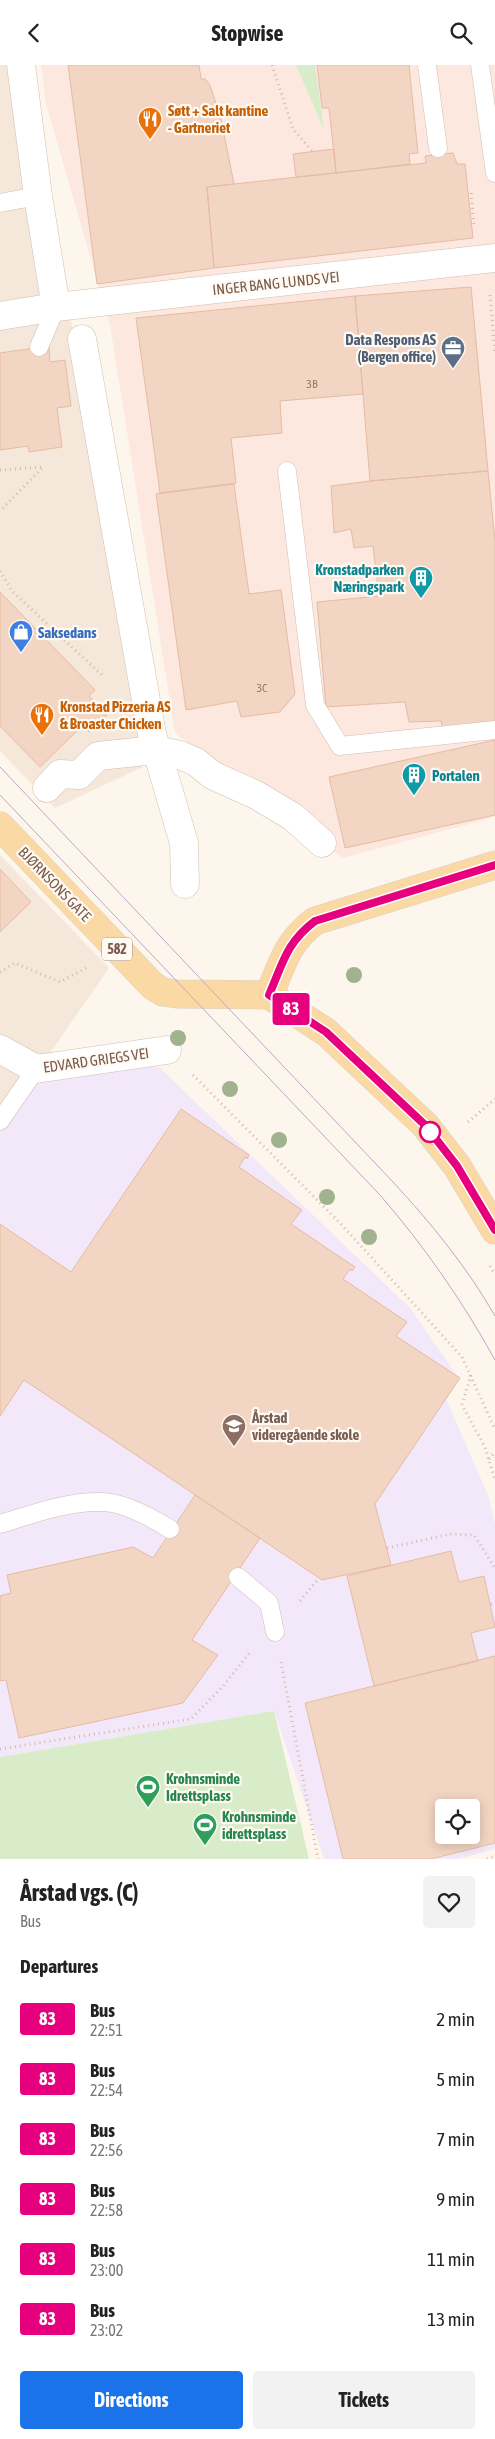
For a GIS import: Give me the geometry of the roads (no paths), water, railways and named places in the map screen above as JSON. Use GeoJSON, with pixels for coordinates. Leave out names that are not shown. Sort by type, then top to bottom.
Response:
{"type":"FeatureCollection","features":[{"type":"Feature","properties":{"kind":"main road","name":"BJØRNSONS GATE"},"geometry":{"type":"LineString","coordinates":[[0,827],[153,987],[164,992],[177,994],[269,995]]}},
{"type":"Feature","properties":{"kind":"main road"},"geometry":{"type":"LineString","coordinates":[[495,865],[315,921],[298,933],[289,947],[269,995],[326,1032],[425,1125],[457,1166],[495,1230]]}},
{"type":"Feature","properties":{"kind":"street"},"geometry":{"type":"LineString","coordinates":[[21,65],[38,196],[56,307]]}},
{"type":"Feature","properties":{"kind":"street","name":"INGER BANG LUNDS VEI"},"geometry":{"type":"LineString","coordinates":[[0,316],[56,307],[495,258]]}},
{"type":"Feature","properties":{"kind":"street"},"geometry":{"type":"LineString","coordinates":[[82,339],[156,750],[184,843],[185,884]]}},
{"type":"Feature","properties":{"kind":"street"},"geometry":{"type":"LineString","coordinates":[[47,787],[60,774],[79,775],[98,756],[156,750],[196,762],[212,775],[256,795],[293,817],[322,843]]}},
{"type":"Feature","properties":{"kind":"street","name":"EDVARD GRIEGS VEI"},"geometry":{"type":"LineString","coordinates":[[0,1049],[36,1069],[168,1050]]}},
{"type":"Feature","properties":{"kind":"lane"},"geometry":{"type":"LineString","coordinates":[[428,65],[438,148]]}},
{"type":"Feature","properties":{"kind":"lane"},"geometry":{"type":"LineString","coordinates":[[480,65],[495,173]]}},
{"type":"Feature","properties":{"kind":"lane"},"geometry":{"type":"LineString","coordinates":[[0,203],[38,196]]}},
{"type":"Feature","properties":{"kind":"lane"},"geometry":{"type":"LineString","coordinates":[[39,347],[56,307]]}},
{"type":"Feature","properties":{"kind":"lane"},"geometry":{"type":"LineString","coordinates":[[287,471],[315,705],[340,746],[495,730]]}},
{"type":"Feature","properties":{"kind":"lane"},"geometry":{"type":"LineString","coordinates":[[0,1121],[36,1069]]}},
{"type":"Feature","properties":{"kind":"lane"},"geometry":{"type":"LineString","coordinates":[[0,1524],[54,1507],[103,1502],[147,1515],[170,1529]]}},
{"type":"Feature","properties":{"kind":"lane"},"geometry":{"type":"LineString","coordinates":[[238,1577],[269,1603],[275,1632]]}},
{"type":"Feature","properties":{"kind":"tram line"},"geometry":{"type":"LineString","coordinates":[[0,767],[393,1182],[435,1229],[495,1316]]}},
{"type":"Feature","properties":{"kind":"tram line"},"geometry":{"type":"LineString","coordinates":[[0,795],[380,1195],[442,1274],[495,1360]]}},
{"type":"Feature","properties":{"kind":"place","name":"Søtt + Salt kantine - Gartneriet"},"geometry":{"type":"Point","coordinates":[150,140]}},
{"type":"Feature","properties":{"kind":"place","name":"Data Respons AS (Bergen office)"},"geometry":{"type":"Point","coordinates":[453,369]}},
{"type":"Feature","properties":{"kind":"place","name":"Kronstadparken Næringspark"},"geometry":{"type":"Point","coordinates":[421,599]}},
{"type":"Feature","properties":{"kind":"place","name":"Saksedans"},"geometry":{"type":"Point","coordinates":[21,653]}},
{"type":"Feature","properties":{"kind":"place","name":"Kronstad Pizzeria AS & Broaster Chicken"},"geometry":{"type":"Point","coordinates":[42,736]}},
{"type":"Feature","properties":{"kind":"place","name":"Portalen"},"geometry":{"type":"Point","coordinates":[414,796]}},
{"type":"Feature","properties":{"kind":"place","name":"Årstad videregående skole"},"geometry":{"type":"Point","coordinates":[234,1447]}},
{"type":"Feature","properties":{"kind":"place","name":"Krohnsminde Idrettsplass"},"geometry":{"type":"Point","coordinates":[148,1808]}},
{"type":"Feature","properties":{"kind":"place","name":"Krohnsminde idrettsplass"},"geometry":{"type":"Point","coordinates":[205,1846]}}]}
